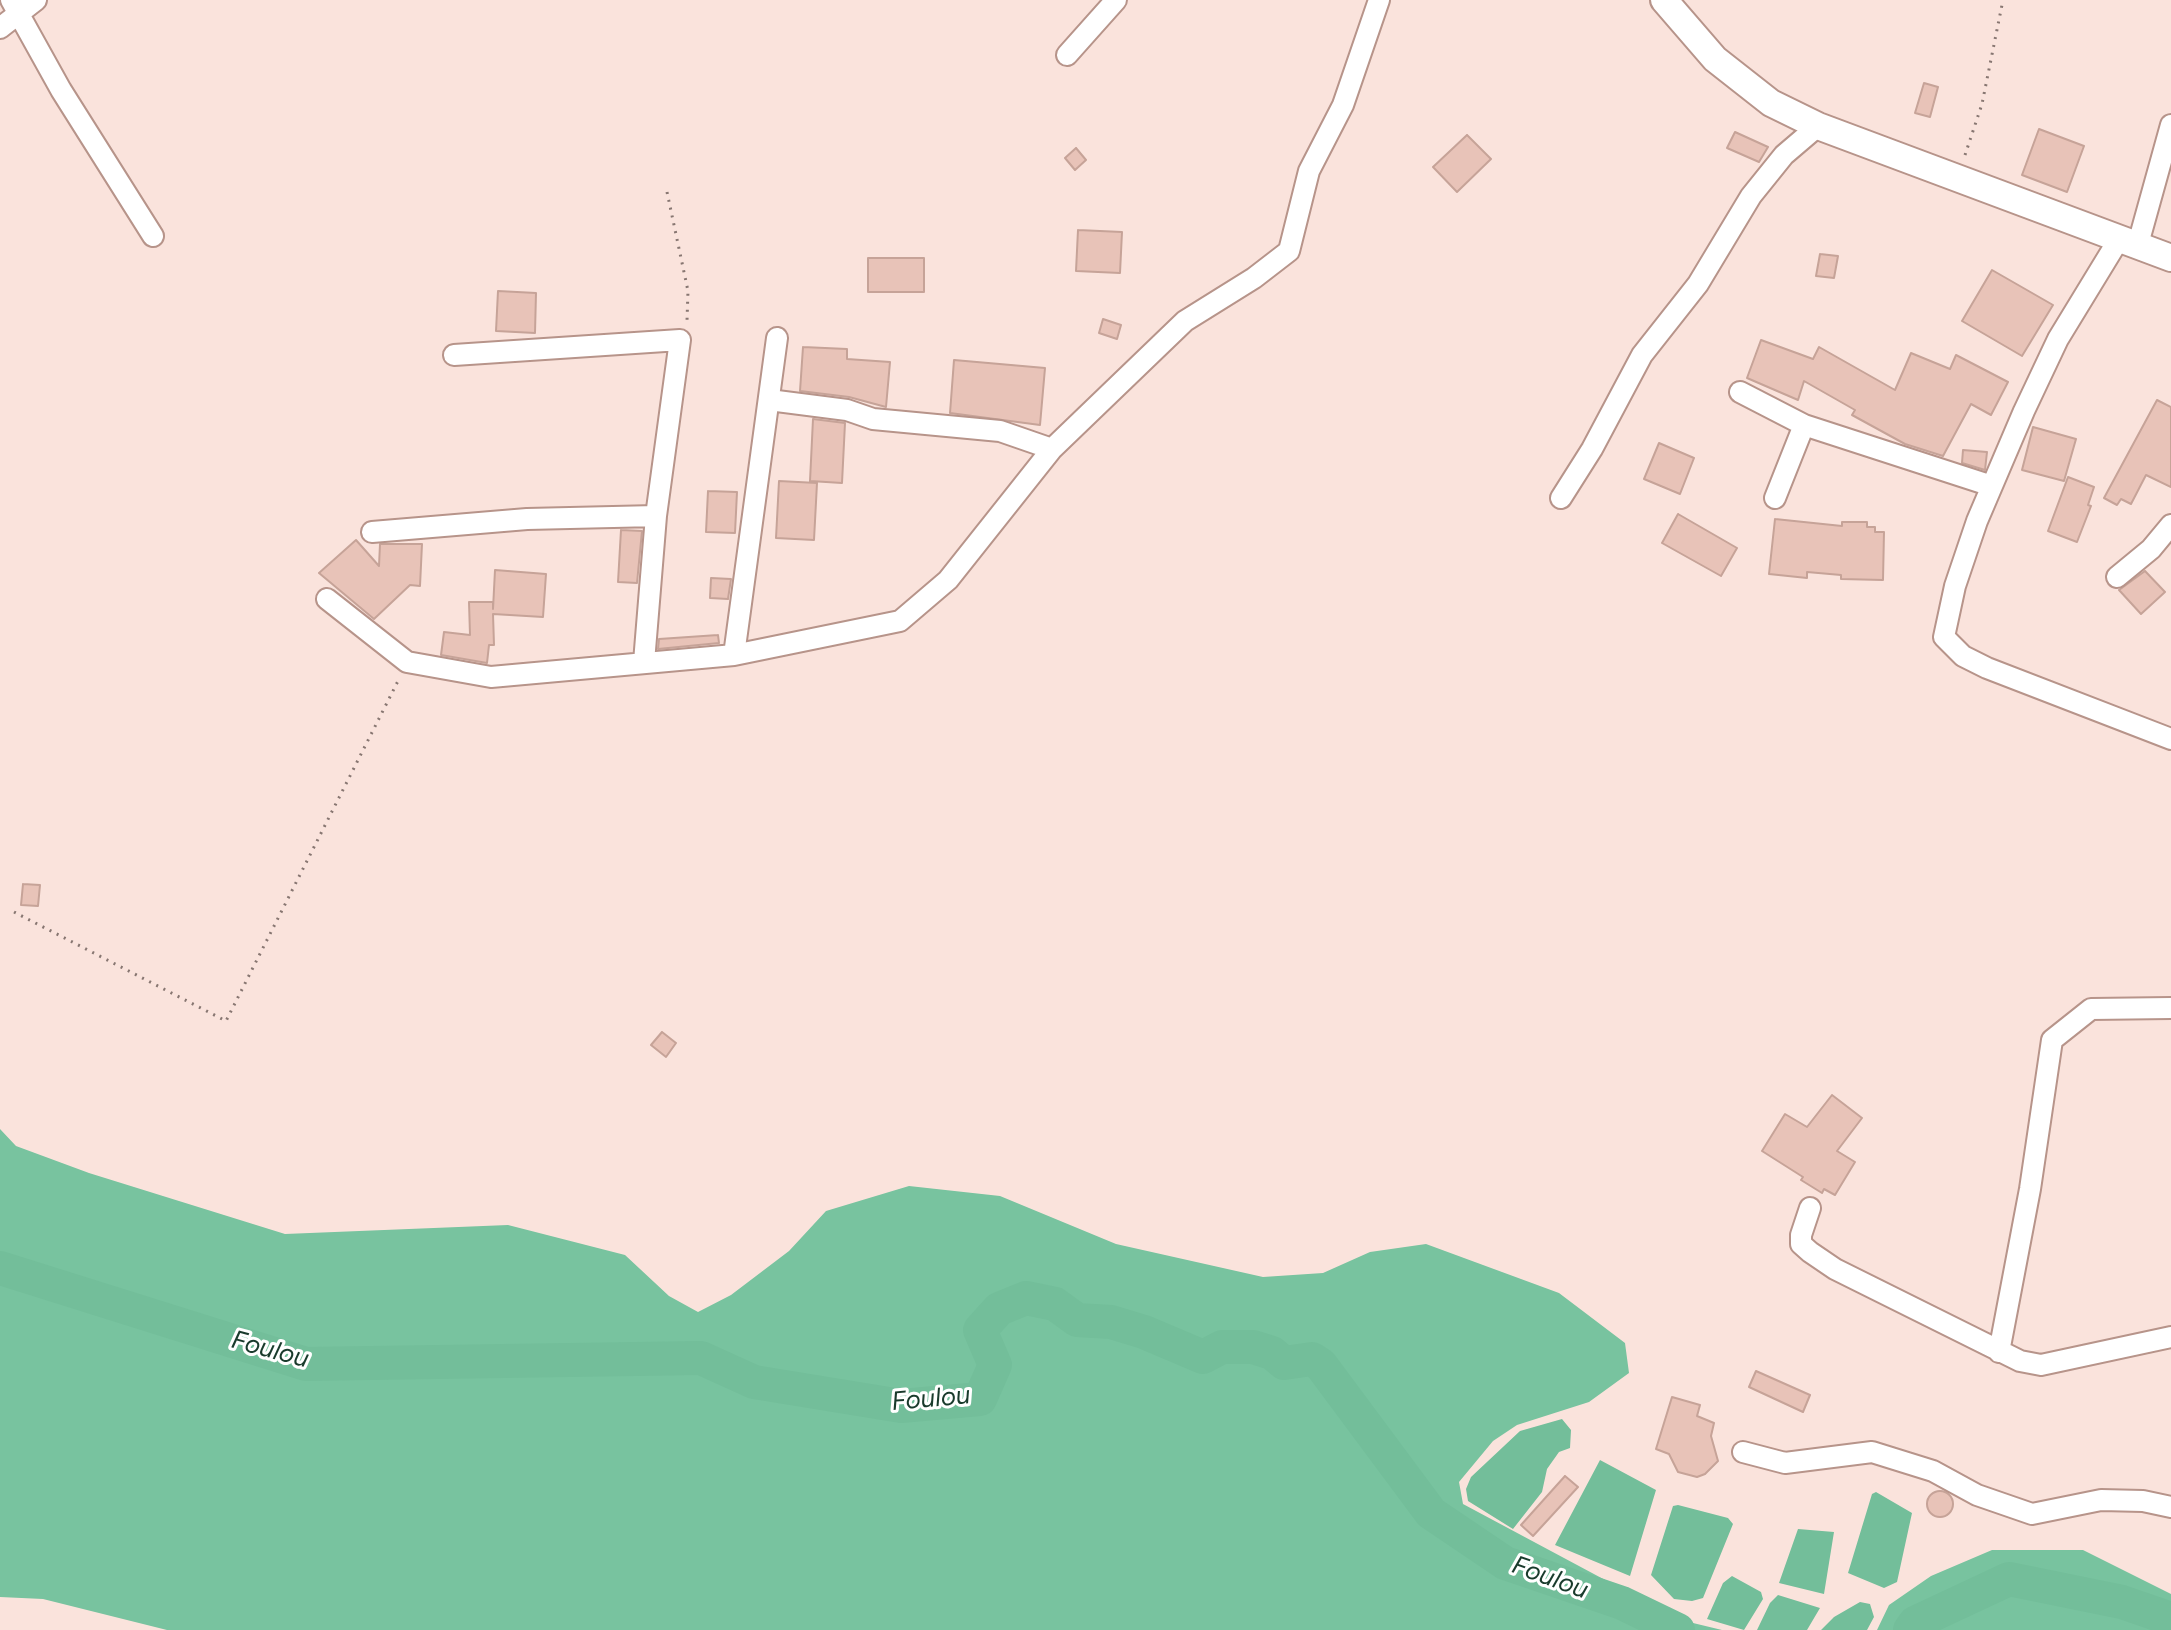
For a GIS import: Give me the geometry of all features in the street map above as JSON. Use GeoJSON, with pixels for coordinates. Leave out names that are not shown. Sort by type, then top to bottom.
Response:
{"type":"FeatureCollection","features":[{"type":"Feature","properties":{"kind":"street"},"geometry":{"type":"LineString","coordinates":[[0,28],[14,7],[36,0]]}},
{"type":"Feature","properties":{"kind":"street"},"geometry":{"type":"LineString","coordinates":[[1067,55],[1116,0]]}},
{"type":"Feature","properties":{"kind":"street"},"geometry":{"type":"LineString","coordinates":[[327,599],[407,662],[491,677],[734,655],[900,621],[948,580],[1052,449],[1185,321],[1254,278],[1289,251],[1309,171],[1343,105],[1379,0]]}},
{"type":"Feature","properties":{"kind":"street"},"geometry":{"type":"LineString","coordinates":[[1664,0],[1715,59],[1771,103],[1818,126],[2171,258]]}},
{"type":"Feature","properties":{"kind":"street"},"geometry":{"type":"LineString","coordinates":[[14,7],[61,90],[153,236]]}},
{"type":"Feature","properties":{"kind":"street"},"geometry":{"type":"LineString","coordinates":[[2171,125],[2128,242],[2058,339],[1992,486],[1947,613],[1944,637],[1949,645],[1987,668],[2171,739]]}},
{"type":"Feature","properties":{"kind":"street"},"geometry":{"type":"LineString","coordinates":[[1561,498],[1592,449],[1642,355],[1698,284],[1751,196],[1784,155],[1818,126]]}},
{"type":"Feature","properties":{"kind":"street"},"geometry":{"type":"LineString","coordinates":[[734,655],[777,338]]}},
{"type":"Feature","properties":{"kind":"street"},"geometry":{"type":"LineString","coordinates":[[454,355],[680,340],[656,516],[644,662]]}},
{"type":"Feature","properties":{"kind":"street"},"geometry":{"type":"LineString","coordinates":[[1740,392],[1804,425],[1992,486]]}},
{"type":"Feature","properties":{"kind":"street"},"geometry":{"type":"LineString","coordinates":[[769,400],[847,410],[873,419],[1000,431],[1052,449]]}},
{"type":"Feature","properties":{"kind":"street"},"geometry":{"type":"LineString","coordinates":[[1775,498],[1804,425]]}},
{"type":"Feature","properties":{"kind":"street"},"geometry":{"type":"LineString","coordinates":[[372,532],[527,519],[656,516]]}},
{"type":"Feature","properties":{"kind":"street"},"geometry":{"type":"LineString","coordinates":[[2117,577],[2151,549],[2171,525]]}},
{"type":"Feature","properties":{"kind":"street"},"geometry":{"type":"LineString","coordinates":[[1999,1352],[2030,1189],[2052,1040],[2091,1009],[2171,1008]]}},
{"type":"Feature","properties":{"kind":"street"},"geometry":{"type":"LineString","coordinates":[[1810,1208],[1801,1235],[1801,1244],[1810,1252],[1835,1269],[1999,1352],[2041,1365],[2171,1337]]}},
{"type":"Feature","properties":{"kind":"street"},"geometry":{"type":"LineString","coordinates":[[1743,1452],[1785,1463],[1872,1452],[1933,1471],[1977,1495],[2032,1514],[2101,1500],[2143,1501],[2171,1507]]}},
{"type":"Feature","properties":{"kind":"path"},"geometry":{"type":"LineString","coordinates":[[1958,179],[1982,104],[2003,0]]}},
{"type":"Feature","properties":{"kind":"path"},"geometry":{"type":"LineString","coordinates":[[667,192],[688,291],[688,319],[680,340]]}},
{"type":"Feature","properties":{"kind":"path"},"geometry":{"type":"LineString","coordinates":[[14,912],[226,1021],[407,662]]}},
{"type":"Feature","properties":{"kind":"shaded area"},"geometry":{"type":"Polygon","coordinates":[[[0,1129],[16,1146],[89,1173],[285,1234],[508,1225],[625,1255],[669,1296],[698,1312],[731,1295],[789,1251],[826,1211],[909,1186],[1000,1196],[1116,1244],[1263,1277],[1323,1273],[1370,1252],[1426,1244],[1559,1293],[1625,1343],[1629,1373],[1589,1402],[1517,1425],[1493,1441],[1459,1482],[1463,1504],[1693,1623],[1722,1630],[167,1630],[43,1599],[0,1597],[0,1129]]]}},
{"type":"Feature","properties":{"kind":"shaded area"},"geometry":{"type":"Polygon","coordinates":[[[1562,1419],[1571,1430],[1570,1448],[1559,1452],[1547,1469],[1542,1492],[1513,1529],[1468,1501],[1466,1489],[1471,1477],[1520,1431],[1562,1419]]]}},
{"type":"Feature","properties":{"kind":"shaded area"},"geometry":{"type":"Polygon","coordinates":[[[1600,1460],[1656,1490],[1630,1576],[1555,1545],[1600,1460]]]}},
{"type":"Feature","properties":{"kind":"shaded area"},"geometry":{"type":"Polygon","coordinates":[[[1876,1492],[1912,1513],[1897,1582],[1884,1588],[1848,1573],[1872,1494],[1876,1492]]]}},
{"type":"Feature","properties":{"kind":"shaded area"},"geometry":{"type":"Polygon","coordinates":[[[1673,1506],[1728,1518],[1733,1524],[1703,1598],[1692,1601],[1674,1599],[1651,1575],[1673,1506]]]}},
{"type":"Feature","properties":{"kind":"shaded area"},"geometry":{"type":"Polygon","coordinates":[[[1798,1529],[1834,1532],[1824,1594],[1779,1583],[1798,1529]]]}},
{"type":"Feature","properties":{"kind":"shaded area"},"geometry":{"type":"Polygon","coordinates":[[[1992,1550],[2083,1550],[2171,1594],[2171,1630],[1877,1630],[1889,1605],[1931,1576],[1992,1550]]]}},
{"type":"Feature","properties":{"kind":"shaded area"},"geometry":{"type":"Polygon","coordinates":[[[1732,1576],[1761,1592],[1763,1599],[1744,1630],[1707,1619],[1723,1583],[1732,1576]]]}},
{"type":"Feature","properties":{"kind":"shaded area"},"geometry":{"type":"Polygon","coordinates":[[[1778,1595],[1820,1608],[1807,1630],[1757,1630],[1770,1603],[1778,1595]]]}},
{"type":"Feature","properties":{"kind":"shaded area"},"geometry":{"type":"Polygon","coordinates":[[[1860,1602],[1870,1604],[1874,1617],[1867,1630],[1821,1630],[1834,1617],[1860,1602]]]}},
{"type":"Feature","properties":{"kind":"building"},"geometry":{"type":"Polygon","coordinates":[[[1924,83],[1938,87],[1930,117],[1915,113],[1924,83]]]}},
{"type":"Feature","properties":{"kind":"building"},"geometry":{"type":"Polygon","coordinates":[[[2039,129],[2084,146],[2067,192],[2022,175],[2039,129]]]}},
{"type":"Feature","properties":{"kind":"building"},"geometry":{"type":"Polygon","coordinates":[[[1735,132],[1768,147],[1759,162],[1727,148],[1735,132]]]}},
{"type":"Feature","properties":{"kind":"building"},"geometry":{"type":"Polygon","coordinates":[[[1467,135],[1491,159],[1457,192],[1433,167],[1467,135]]]}},
{"type":"Feature","properties":{"kind":"building"},"geometry":{"type":"Polygon","coordinates":[[[1076,148],[1086,160],[1075,170],[1065,158],[1076,148]]]}},
{"type":"Feature","properties":{"kind":"building"},"geometry":{"type":"Polygon","coordinates":[[[1078,230],[1122,232],[1120,273],[1076,271],[1078,230]]]}},
{"type":"Feature","properties":{"kind":"building"},"geometry":{"type":"Polygon","coordinates":[[[1820,254],[1838,256],[1834,278],[1816,276],[1820,254]]]}},
{"type":"Feature","properties":{"kind":"building"},"geometry":{"type":"Polygon","coordinates":[[[868,258],[924,258],[924,292],[868,292],[868,258]]]}},
{"type":"Feature","properties":{"kind":"building"},"geometry":{"type":"Polygon","coordinates":[[[1992,270],[2053,305],[2022,356],[1962,321],[1992,270]]]}},
{"type":"Feature","properties":{"kind":"building"},"geometry":{"type":"Polygon","coordinates":[[[498,291],[536,293],[535,333],[496,331],[498,291]]]}},
{"type":"Feature","properties":{"kind":"building"},"geometry":{"type":"Polygon","coordinates":[[[1103,319],[1121,325],[1117,339],[1099,333],[1103,319]]]}},
{"type":"Feature","properties":{"kind":"building"},"geometry":{"type":"Polygon","coordinates":[[[1761,340],[1813,359],[1819,347],[1895,390],[1911,353],[1950,369],[1956,355],[2008,382],[1991,415],[1971,404],[1943,456],[1905,444],[1852,415],[1855,410],[1804,381],[1798,400],[1747,378],[1761,340]]]}},
{"type":"Feature","properties":{"kind":"building"},"geometry":{"type":"Polygon","coordinates":[[[803,347],[847,349],[847,359],[890,362],[886,407],[849,397],[800,391],[803,347]]]}},
{"type":"Feature","properties":{"kind":"building"},"geometry":{"type":"Polygon","coordinates":[[[954,360],[1045,368],[1040,425],[950,413],[954,360]]]}},
{"type":"Feature","properties":{"kind":"building"},"geometry":{"type":"Polygon","coordinates":[[[2157,400],[2171,407],[2171,487],[2146,475],[2131,504],[2121,499],[2117,505],[2104,498],[2157,400]]]}},
{"type":"Feature","properties":{"kind":"building"},"geometry":{"type":"Polygon","coordinates":[[[813,419],[845,423],[842,483],[810,481],[813,419]]]}},
{"type":"Feature","properties":{"kind":"building"},"geometry":{"type":"Polygon","coordinates":[[[2033,427],[2076,439],[2064,481],[2022,470],[2033,427]]]}},
{"type":"Feature","properties":{"kind":"building"},"geometry":{"type":"Polygon","coordinates":[[[1659,443],[1694,458],[1680,494],[1644,479],[1659,443]]]}},
{"type":"Feature","properties":{"kind":"building"},"geometry":{"type":"Polygon","coordinates":[[[1963,450],[1987,452],[1985,470],[1962,463],[1963,450]]]}},
{"type":"Feature","properties":{"kind":"building"},"geometry":{"type":"Polygon","coordinates":[[[2068,477],[2094,487],[2088,505],[2091,506],[2077,542],[2048,531],[2068,477]]]}},
{"type":"Feature","properties":{"kind":"building"},"geometry":{"type":"Polygon","coordinates":[[[779,481],[817,483],[814,540],[776,538],[779,481]]]}},
{"type":"Feature","properties":{"kind":"building"},"geometry":{"type":"Polygon","coordinates":[[[708,491],[737,492],[735,533],[706,532],[708,491]]]}},
{"type":"Feature","properties":{"kind":"building"},"geometry":{"type":"Polygon","coordinates":[[[1678,514],[1737,548],[1721,576],[1662,543],[1678,514]]]}},
{"type":"Feature","properties":{"kind":"building"},"geometry":{"type":"Polygon","coordinates":[[[1775,519],[1842,526],[1842,522],[1867,522],[1867,527],[1875,527],[1875,532],[1884,532],[1883,580],[1841,579],[1841,575],[1807,572],[1807,578],[1769,574],[1775,519]]]}},
{"type":"Feature","properties":{"kind":"building"},"geometry":{"type":"Polygon","coordinates":[[[621,530],[642,531],[637,583],[618,582],[621,530]]]}},
{"type":"Feature","properties":{"kind":"building"},"geometry":{"type":"Polygon","coordinates":[[[356,540],[379,566],[380,544],[422,544],[420,586],[410,585],[374,619],[319,573],[356,540]]]}},
{"type":"Feature","properties":{"kind":"building"},"geometry":{"type":"Polygon","coordinates":[[[495,570],[546,574],[543,617],[493,614],[494,645],[489,645],[487,663],[441,655],[444,632],[470,635],[469,602],[493,602],[493,609],[495,570]]]}},
{"type":"Feature","properties":{"kind":"building"},"geometry":{"type":"Polygon","coordinates":[[[2145,571],[2165,592],[2141,614],[2119,590],[2145,571]]]}},
{"type":"Feature","properties":{"kind":"building"},"geometry":{"type":"Polygon","coordinates":[[[711,578],[731,579],[728,599],[710,598],[711,578]]]}},
{"type":"Feature","properties":{"kind":"building"},"geometry":{"type":"Polygon","coordinates":[[[718,635],[719,643],[658,649],[659,639],[718,635]]]}},
{"type":"Feature","properties":{"kind":"building"},"geometry":{"type":"Polygon","coordinates":[[[23,884],[40,885],[38,906],[21,905],[23,884]]]}},
{"type":"Feature","properties":{"kind":"building"},"geometry":{"type":"Polygon","coordinates":[[[662,1032],[676,1043],[666,1057],[651,1045],[662,1032]]]}},
{"type":"Feature","properties":{"kind":"building"},"geometry":{"type":"Polygon","coordinates":[[[1832,1095],[1862,1118],[1837,1151],[1855,1162],[1835,1195],[1824,1189],[1822,1193],[1762,1151],[1785,1114],[1807,1127],[1832,1095]]]}},
{"type":"Feature","properties":{"kind":"building"},"geometry":{"type":"Polygon","coordinates":[[[1756,1371],[1810,1395],[1803,1412],[1749,1387],[1756,1371]]]}},
{"type":"Feature","properties":{"kind":"building"},"geometry":{"type":"Polygon","coordinates":[[[1672,1397],[1700,1405],[1697,1416],[1714,1423],[1711,1436],[1718,1461],[1705,1474],[1697,1477],[1678,1472],[1669,1454],[1656,1449],[1672,1397]]]}},
{"type":"Feature","properties":{"kind":"building"},"geometry":{"type":"Polygon","coordinates":[[[1565,1476],[1578,1487],[1533,1536],[1521,1525],[1565,1476]]]}},
{"type":"Feature","properties":{"kind":"building"},"geometry":{"type":"Polygon","coordinates":[[[1940,1491],[1949,1495],[1953,1504],[1949,1513],[1940,1517],[1931,1513],[1927,1504],[1931,1495],[1940,1491]]]}},
{"type":"Feature","properties":{"kind":"waterway","name":"Foulou"},"geometry":{"type":"LineString","coordinates":[[0,1268],[306,1364],[701,1358],[754,1382],[901,1406],[980,1399],[995,1365],[980,1330],[999,1309],[1026,1298],[1055,1304],[1077,1320],[1111,1322],[1144,1332],[1203,1357],[1222,1347],[1253,1347],[1272,1353],[1284,1363],[1312,1359],[1321,1365],[1431,1513],[1505,1563],[1622,1603],[1678,1630]]}},
{"type":"Feature","properties":{"kind":"waterway","name":"Foulou"},"geometry":{"type":"LineString","coordinates":[[1910,1630],[1915,1623],[2009,1579],[2122,1602],[2171,1619]]}}]}
